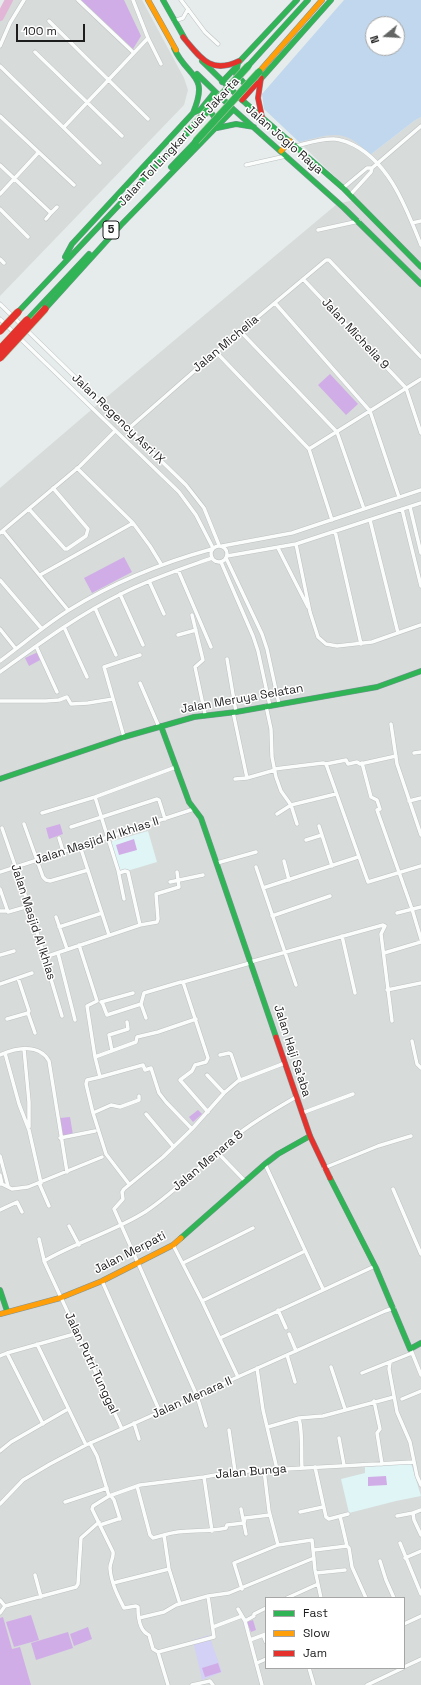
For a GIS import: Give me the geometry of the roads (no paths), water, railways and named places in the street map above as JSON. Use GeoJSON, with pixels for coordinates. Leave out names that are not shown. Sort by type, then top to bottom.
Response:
{"type":"FeatureCollection","features":[{"type":"Feature","properties":{"kind":"main road","name":"Jalan Joglo Raya"},"geometry":{"type":"LineString","coordinates":[[148,0],[174,48],[214,93],[380,240],[421,284]]}},
{"type":"Feature","properties":{"kind":"main road","name":"Jalan Joglo Raya"},"geometry":{"type":"LineString","coordinates":[[163,0],[184,37],[201,60],[222,82],[343,188],[421,267]]}},
{"type":"Feature","properties":{"kind":"main road"},"geometry":{"type":"LineString","coordinates":[[222,82],[297,0]]}},
{"type":"Feature","properties":{"kind":"main road","name":"Jalan Tol Lingkar Luar Jakarta"},"geometry":{"type":"LineString","coordinates":[[0,331],[188,133],[308,0]]}},
{"type":"Feature","properties":{"kind":"main road","name":"Jalan Tol Lingkar Luar Jakarta"},"geometry":{"type":"LineString","coordinates":[[0,349],[196,141],[260,77],[322,0]]}},
{"type":"Feature","properties":{"kind":"main road"},"geometry":{"type":"LineString","coordinates":[[242,100],[260,77],[331,0]]}},
{"type":"Feature","properties":{"kind":"main road"},"geometry":{"type":"LineString","coordinates":[[184,37],[202,59],[216,66],[221,68],[239,63]]}},
{"type":"Feature","properties":{"kind":"main road"},"geometry":{"type":"LineString","coordinates":[[58,269],[72,244],[193,113],[200,97],[198,80],[177,55],[174,48]]}},
{"type":"Feature","properties":{"kind":"main road"},"geometry":{"type":"LineString","coordinates":[[239,63],[238,77],[244,83],[251,84],[260,77]]}},
{"type":"Feature","properties":{"kind":"main road"},"geometry":{"type":"LineString","coordinates":[[260,77],[257,102],[262,117]]}},
{"type":"Feature","properties":{"kind":"main road"},"geometry":{"type":"LineString","coordinates":[[193,113],[201,109],[214,93]]}},
{"type":"Feature","properties":{"kind":"main road"},"geometry":{"type":"LineString","coordinates":[[201,109],[207,110],[214,116],[216,122],[215,129]]}},
{"type":"Feature","properties":{"kind":"main road"},"geometry":{"type":"LineString","coordinates":[[0,358],[121,225],[233,110]]}},
{"type":"Feature","properties":{"kind":"main road"},"geometry":{"type":"LineString","coordinates":[[215,129],[234,124],[254,127]]}},
{"type":"Feature","properties":{"kind":"main road"},"geometry":{"type":"LineString","coordinates":[[284,154],[290,140]]}},
{"type":"Feature","properties":{"kind":"main road","name":"Jalan Meruya Selatan"},"geometry":{"type":"LineString","coordinates":[[0,779],[124,737],[205,714],[234,712],[377,687],[421,670]]}},
{"type":"Feature","properties":{"kind":"main road","name":"Jalan Haji Sa'aba"},"geometry":{"type":"LineString","coordinates":[[160,726],[189,802],[201,818],[310,1136],[324,1168],[375,1266],[411,1351]]}},
{"type":"Feature","properties":{"kind":"main road","name":"Jalan Merpati"},"geometry":{"type":"LineString","coordinates":[[0,1314],[60,1298],[102,1281],[173,1245],[265,1164],[278,1154],[310,1136]]}},
{"type":"Feature","properties":{"kind":"main road"},"geometry":{"type":"LineString","coordinates":[[0,1290],[7,1311]]}},
{"type":"Feature","properties":{"kind":"main road"},"geometry":{"type":"LineString","coordinates":[[411,1351],[421,1343]]}},
{"type":"Feature","properties":{"kind":"street"},"geometry":{"type":"LineString","coordinates":[[0,46],[10,23],[24,0]]}},
{"type":"Feature","properties":{"kind":"street"},"geometry":{"type":"LineString","coordinates":[[78,0],[134,53]]}},
{"type":"Feature","properties":{"kind":"street"},"geometry":{"type":"LineString","coordinates":[[133,0],[148,38],[161,64]]}},
{"type":"Feature","properties":{"kind":"street"},"geometry":{"type":"LineString","coordinates":[[181,0],[205,32],[218,44]]}},
{"type":"Feature","properties":{"kind":"street"},"geometry":{"type":"LineString","coordinates":[[174,21],[183,18],[188,9]]}},
{"type":"Feature","properties":{"kind":"street"},"geometry":{"type":"LineString","coordinates":[[49,21],[148,119]]}},
{"type":"Feature","properties":{"kind":"street"},"geometry":{"type":"LineString","coordinates":[[64,127],[148,38]]}},
{"type":"Feature","properties":{"kind":"street"},"geometry":{"type":"LineString","coordinates":[[36,52],[122,136]]}},
{"type":"Feature","properties":{"kind":"street"},"geometry":{"type":"LineString","coordinates":[[0,66],[100,163]]}},
{"type":"Feature","properties":{"kind":"street"},"geometry":{"type":"LineString","coordinates":[[0,116],[74,185]]}},
{"type":"Feature","properties":{"kind":"street"},"geometry":{"type":"LineString","coordinates":[[350,195],[376,163],[421,126]]}},
{"type":"Feature","properties":{"kind":"street"},"geometry":{"type":"LineString","coordinates":[[296,146],[338,139],[361,148],[393,183],[421,245]]}},
{"type":"Feature","properties":{"kind":"street"},"geometry":{"type":"LineString","coordinates":[[0,194],[38,153]]}},
{"type":"Feature","properties":{"kind":"street"},"geometry":{"type":"LineString","coordinates":[[246,165],[284,154]]}},
{"type":"Feature","properties":{"kind":"street"},"geometry":{"type":"LineString","coordinates":[[0,164],[51,213]]}},
{"type":"Feature","properties":{"kind":"street"},"geometry":{"type":"LineString","coordinates":[[343,188],[367,168],[372,168]]}},
{"type":"Feature","properties":{"kind":"street"},"geometry":{"type":"LineString","coordinates":[[46,219],[57,207]]}},
{"type":"Feature","properties":{"kind":"street"},"geometry":{"type":"LineString","coordinates":[[0,209],[28,237]]}},
{"type":"Feature","properties":{"kind":"street"},"geometry":{"type":"LineString","coordinates":[[318,230],[359,221]]}},
{"type":"Feature","properties":{"kind":"street"},"geometry":{"type":"LineString","coordinates":[[412,223],[421,221]]}},
{"type":"Feature","properties":{"kind":"street"},"geometry":{"type":"LineString","coordinates":[[0,259],[4,263]]}},
{"type":"Feature","properties":{"kind":"street","name":"Jalan Michelia"},"geometry":{"type":"LineString","coordinates":[[128,429],[240,331],[325,260],[329,260],[421,357]]}},
{"type":"Feature","properties":{"kind":"street","name":"Jalan Michelia 9"},"geometry":{"type":"LineString","coordinates":[[303,279],[406,388]]}},
{"type":"Feature","properties":{"kind":"street"},"geometry":{"type":"LineString","coordinates":[[275,302],[370,411],[400,497]]}},
{"type":"Feature","properties":{"kind":"street","name":"Jalan Regency Asri IX"},"geometry":{"type":"LineString","coordinates":[[0,304],[196,497],[208,517],[221,545]]}},
{"type":"Feature","properties":{"kind":"street"},"geometry":{"type":"LineString","coordinates":[[0,319],[179,492],[196,515],[213,548],[211,555],[212,558]]}},
{"type":"Feature","properties":{"kind":"street"},"geometry":{"type":"LineString","coordinates":[[240,331],[337,432],[364,509]]}},
{"type":"Feature","properties":{"kind":"street"},"geometry":{"type":"LineString","coordinates":[[216,352],[309,449],[332,520]]}},
{"type":"Feature","properties":{"kind":"street"},"geometry":{"type":"LineString","coordinates":[[309,449],[421,379]]}},
{"type":"Feature","properties":{"kind":"street"},"geometry":{"type":"LineString","coordinates":[[406,388],[421,433]]}},
{"type":"Feature","properties":{"kind":"street"},"geometry":{"type":"LineString","coordinates":[[68,610],[40,575],[1,532],[77,468],[115,431]]}},
{"type":"Feature","properties":{"kind":"street"},"geometry":{"type":"LineString","coordinates":[[77,468],[133,523],[161,564]]}},
{"type":"Feature","properties":{"kind":"street"},"geometry":{"type":"LineString","coordinates":[[29,509],[64,549],[67,549],[86,536],[88,529],[53,488]]}},
{"type":"Feature","properties":{"kind":"street"},"geometry":{"type":"LineString","coordinates":[[0,661],[68,610],[129,578],[161,564],[221,545],[275,537],[332,520],[421,490]]}},
{"type":"Feature","properties":{"kind":"street"},"geometry":{"type":"LineString","coordinates":[[221,562],[227,557],[296,544],[421,503]]}},
{"type":"Feature","properties":{"kind":"street"},"geometry":{"type":"LineString","coordinates":[[410,507],[421,553]]}},
{"type":"Feature","properties":{"kind":"street"},"geometry":{"type":"LineString","coordinates":[[402,510],[421,586]]}},
{"type":"Feature","properties":{"kind":"street"},"geometry":{"type":"LineString","coordinates":[[370,520],[398,633]]}},
{"type":"Feature","properties":{"kind":"street"},"geometry":{"type":"LineString","coordinates":[[40,575],[133,523]]}},
{"type":"Feature","properties":{"kind":"street"},"geometry":{"type":"LineString","coordinates":[[335,531],[361,644]]}},
{"type":"Feature","properties":{"kind":"street"},"geometry":{"type":"LineString","coordinates":[[296,544],[310,612],[318,636],[322,641],[330,646],[361,644],[379,640],[421,625]]}},
{"type":"Feature","properties":{"kind":"street"},"geometry":{"type":"LineString","coordinates":[[221,545],[228,552],[227,557],[262,634],[267,649],[279,704]]}},
{"type":"Feature","properties":{"kind":"street"},"geometry":{"type":"LineString","coordinates":[[278,548],[310,612]]}},
{"type":"Feature","properties":{"kind":"street"},"geometry":{"type":"LineString","coordinates":[[212,558],[218,562],[221,562],[253,636],[258,652],[268,706],[274,769],[281,791],[291,805],[297,824]]}},
{"type":"Feature","properties":{"kind":"street"},"geometry":{"type":"LineString","coordinates":[[0,672],[64,626],[120,594],[149,581],[212,558]]}},
{"type":"Feature","properties":{"kind":"street"},"geometry":{"type":"LineString","coordinates":[[178,570],[211,647]]}},
{"type":"Feature","properties":{"kind":"street"},"geometry":{"type":"LineString","coordinates":[[0,580],[42,629]]}},
{"type":"Feature","properties":{"kind":"street"},"geometry":{"type":"LineString","coordinates":[[149,581],[164,614]]}},
{"type":"Feature","properties":{"kind":"street"},"geometry":{"type":"LineString","coordinates":[[120,594],[143,645]]}},
{"type":"Feature","properties":{"kind":"street"},"geometry":{"type":"LineString","coordinates":[[95,608],[116,655]]}},
{"type":"Feature","properties":{"kind":"street"},"geometry":{"type":"LineString","coordinates":[[192,615],[203,660],[195,667],[205,714]]}},
{"type":"Feature","properties":{"kind":"street"},"geometry":{"type":"LineString","coordinates":[[64,626],[87,677]]}},
{"type":"Feature","properties":{"kind":"street"},"geometry":{"type":"LineString","coordinates":[[0,629],[16,649]]}},
{"type":"Feature","properties":{"kind":"street"},"geometry":{"type":"LineString","coordinates":[[178,635],[196,630]]}},
{"type":"Feature","properties":{"kind":"street"},"geometry":{"type":"LineString","coordinates":[[36,646],[58,692]]}},
{"type":"Feature","properties":{"kind":"street"},"geometry":{"type":"LineString","coordinates":[[124,737],[104,667],[140,655]]}},
{"type":"Feature","properties":{"kind":"street"},"geometry":{"type":"LineString","coordinates":[[227,659],[234,712],[247,778]]}},
{"type":"Feature","properties":{"kind":"street"},"geometry":{"type":"LineString","coordinates":[[140,683],[160,726]]}},
{"type":"Feature","properties":{"kind":"street"},"geometry":{"type":"LineString","coordinates":[[0,700],[46,701],[59,700],[67,697],[71,704],[88,703],[113,698]]}},
{"type":"Feature","properties":{"kind":"street"},"geometry":{"type":"LineString","coordinates":[[391,724],[396,756],[421,833]]}},
{"type":"Feature","properties":{"kind":"street"},"geometry":{"type":"LineString","coordinates":[[414,753],[421,752]]}},
{"type":"Feature","properties":{"kind":"street"},"geometry":{"type":"LineString","coordinates":[[235,779],[247,778],[274,769],[323,763],[326,764],[346,760],[349,764],[362,763],[396,756]]}},
{"type":"Feature","properties":{"kind":"street"},"geometry":{"type":"LineString","coordinates":[[362,763],[371,796],[377,801],[380,809],[377,810],[400,873],[421,939]]}},
{"type":"Feature","properties":{"kind":"street"},"geometry":{"type":"LineString","coordinates":[[326,764],[358,857],[369,883],[421,866]]}},
{"type":"Feature","properties":{"kind":"street"},"geometry":{"type":"LineString","coordinates":[[42,813],[95,797],[176,768]]}},
{"type":"Feature","properties":{"kind":"street"},"geometry":{"type":"LineString","coordinates":[[277,814],[291,805],[336,794]]}},
{"type":"Feature","properties":{"kind":"street"},"geometry":{"type":"LineString","coordinates":[[95,797],[108,838],[124,899]]}},
{"type":"Feature","properties":{"kind":"street"},"geometry":{"type":"LineString","coordinates":[[410,801],[421,798]]}},
{"type":"Feature","properties":{"kind":"street"},"geometry":{"type":"LineString","coordinates":[[71,827],[157,799],[165,819]]}},
{"type":"Feature","properties":{"kind":"street","name":"Jalan Masjid Al Ikhlas II"},"geometry":{"type":"LineString","coordinates":[[0,872],[194,809]]}},
{"type":"Feature","properties":{"kind":"street"},"geometry":{"type":"LineString","coordinates":[[24,824],[43,877],[48,881],[88,870]]}},
{"type":"Feature","properties":{"kind":"street"},"geometry":{"type":"LineString","coordinates":[[319,826],[332,866]]}},
{"type":"Feature","properties":{"kind":"street","name":"Jalan Masjid Al Ikhlas"},"geometry":{"type":"LineString","coordinates":[[2,828],[29,906],[62,1016]]}},
{"type":"Feature","properties":{"kind":"street"},"geometry":{"type":"LineString","coordinates":[[306,840],[322,835]]}},
{"type":"Feature","properties":{"kind":"street"},"geometry":{"type":"LineString","coordinates":[[59,838],[63,852]]}},
{"type":"Feature","properties":{"kind":"street"},"geometry":{"type":"LineString","coordinates":[[80,846],[109,935]]}},
{"type":"Feature","properties":{"kind":"street"},"geometry":{"type":"LineString","coordinates":[[217,863],[256,852]]}},
{"type":"Feature","properties":{"kind":"street"},"geometry":{"type":"LineString","coordinates":[[263,888],[358,857]]}},
{"type":"Feature","properties":{"kind":"street"},"geometry":{"type":"LineString","coordinates":[[284,861],[289,880]]}},
{"type":"Feature","properties":{"kind":"street"},"geometry":{"type":"LineString","coordinates":[[256,867],[296,985]]}},
{"type":"Feature","properties":{"kind":"street"},"geometry":{"type":"LineString","coordinates":[[118,874],[125,871],[128,872],[140,925]]}},
{"type":"Feature","properties":{"kind":"street"},"geometry":{"type":"LineString","coordinates":[[45,957],[140,925],[158,921],[156,894],[179,888],[177,872]]}},
{"type":"Feature","properties":{"kind":"street"},"geometry":{"type":"LineString","coordinates":[[170,882],[203,875]]}},
{"type":"Feature","properties":{"kind":"street"},"geometry":{"type":"LineString","coordinates":[[0,889],[7,911]]}},
{"type":"Feature","properties":{"kind":"street"},"geometry":{"type":"LineString","coordinates":[[272,916],[330,896]]}},
{"type":"Feature","properties":{"kind":"street"},"geometry":{"type":"LineString","coordinates":[[0,911],[29,906]]}},
{"type":"Feature","properties":{"kind":"street"},"geometry":{"type":"LineString","coordinates":[[398,914],[421,907]]}},
{"type":"Feature","properties":{"kind":"street"},"geometry":{"type":"LineString","coordinates":[[59,927],[102,913]]}},
{"type":"Feature","properties":{"kind":"street"},"geometry":{"type":"LineString","coordinates":[[56,917],[67,949]]}},
{"type":"Feature","properties":{"kind":"street"},"geometry":{"type":"LineString","coordinates":[[146,1018],[141,1004],[143,994],[145,992],[181,982],[183,983],[321,941],[383,925],[381,934],[392,1021]]}},
{"type":"Feature","properties":{"kind":"street"},"geometry":{"type":"LineString","coordinates":[[342,936],[355,993]]}},
{"type":"Feature","properties":{"kind":"street"},"geometry":{"type":"LineString","coordinates":[[384,953],[421,942]]}},
{"type":"Feature","properties":{"kind":"street"},"geometry":{"type":"LineString","coordinates":[[79,945],[97,1001]]}},
{"type":"Feature","properties":{"kind":"street"},"geometry":{"type":"LineString","coordinates":[[0,955],[14,951]]}},
{"type":"Feature","properties":{"kind":"street"},"geometry":{"type":"LineString","coordinates":[[58,953],[75,1020]]}},
{"type":"Feature","properties":{"kind":"street"},"geometry":{"type":"LineString","coordinates":[[0,984],[32,973]]}},
{"type":"Feature","properties":{"kind":"street"},"geometry":{"type":"LineString","coordinates":[[18,978],[35,1034]]}},
{"type":"Feature","properties":{"kind":"street"},"geometry":{"type":"LineString","coordinates":[[183,983],[196,1019],[208,1060],[195,1066],[192,1071],[180,1080],[208,1112]]}},
{"type":"Feature","properties":{"kind":"street"},"geometry":{"type":"LineString","coordinates":[[387,990],[421,983]]}},
{"type":"Feature","properties":{"kind":"street"},"geometry":{"type":"LineString","coordinates":[[100,1077],[95,1057],[87,1006],[97,1001],[102,1002],[133,993]]}},
{"type":"Feature","properties":{"kind":"street"},"geometry":{"type":"LineString","coordinates":[[102,1002],[107,1015],[141,1004]]}},
{"type":"Feature","properties":{"kind":"street"},"geometry":{"type":"LineString","coordinates":[[7,1019],[28,1014]]}},
{"type":"Feature","properties":{"kind":"street"},"geometry":{"type":"LineString","coordinates":[[95,1057],[136,1042],[137,1037],[158,1032],[196,1019]]}},
{"type":"Feature","properties":{"kind":"street"},"geometry":{"type":"LineString","coordinates":[[112,1051],[109,1036],[126,1030],[127,1022]]}},
{"type":"Feature","properties":{"kind":"street"},"geometry":{"type":"LineString","coordinates":[[412,1041],[417,1064],[421,1068]]}},
{"type":"Feature","properties":{"kind":"street"},"geometry":{"type":"LineString","coordinates":[[24,1049],[29,1102],[29,1130]]}},
{"type":"Feature","properties":{"kind":"street"},"geometry":{"type":"LineString","coordinates":[[0,1055],[14,1050],[24,1049],[40,1051],[47,1057],[51,1065],[60,1138],[67,1172]]}},
{"type":"Feature","properties":{"kind":"street"},"geometry":{"type":"LineString","coordinates":[[5,1053],[19,1104],[29,1130],[40,1183],[49,1206]]}},
{"type":"Feature","properties":{"kind":"street"},"geometry":{"type":"LineString","coordinates":[[220,1055],[231,1054],[240,1080]]}},
{"type":"Feature","properties":{"kind":"street"},"geometry":{"type":"LineString","coordinates":[[206,1426],[196,1396],[139,1263],[120,1225],[114,1209],[123,1199],[122,1192],[129,1184],[156,1164],[192,1129],[224,1094],[240,1080],[285,1063]]}},
{"type":"Feature","properties":{"kind":"street"},"geometry":{"type":"LineString","coordinates":[[129,1184],[106,1154],[93,1113],[86,1083],[89,1080],[143,1065],[145,1070],[152,1068],[159,1093],[192,1129]]}},
{"type":"Feature","properties":{"kind":"street"},"geometry":{"type":"LineString","coordinates":[[207,1075],[224,1094]]}},
{"type":"Feature","properties":{"kind":"street"},"geometry":{"type":"LineString","coordinates":[[302,1113],[353,1094]]}},
{"type":"Feature","properties":{"kind":"street"},"geometry":{"type":"LineString","coordinates":[[93,1113],[111,1105],[120,1107],[139,1100],[139,1096]]}},
{"type":"Feature","properties":{"kind":"street","name":"Jalan Menara 8"},"geometry":{"type":"LineString","coordinates":[[44,1260],[120,1225],[159,1202],[217,1152],[270,1113],[296,1097]]}},
{"type":"Feature","properties":{"kind":"street"},"geometry":{"type":"LineString","coordinates":[[19,1104],[29,1102]]}},
{"type":"Feature","properties":{"kind":"street"},"geometry":{"type":"LineString","coordinates":[[146,1114],[173,1146]]}},
{"type":"Feature","properties":{"kind":"street"},"geometry":{"type":"LineString","coordinates":[[60,1138],[95,1131]]}},
{"type":"Feature","properties":{"kind":"street"},"geometry":{"type":"LineString","coordinates":[[324,1168],[378,1146],[411,1136]]}},
{"type":"Feature","properties":{"kind":"street"},"geometry":{"type":"LineString","coordinates":[[217,1152],[245,1181]]}},
{"type":"Feature","properties":{"kind":"street"},"geometry":{"type":"LineString","coordinates":[[0,1156],[8,1186]]}},
{"type":"Feature","properties":{"kind":"street"},"geometry":{"type":"LineString","coordinates":[[0,1175],[1,1184],[15,1190],[40,1183],[102,1157]]}},
{"type":"Feature","properties":{"kind":"street"},"geometry":{"type":"LineString","coordinates":[[265,1164],[323,1289]]}},
{"type":"Feature","properties":{"kind":"street"},"geometry":{"type":"LineString","coordinates":[[393,1189],[421,1252]]}},
{"type":"Feature","properties":{"kind":"street"},"geometry":{"type":"LineString","coordinates":[[0,1210],[17,1202],[22,1212]]}},
{"type":"Feature","properties":{"kind":"street"},"geometry":{"type":"LineString","coordinates":[[69,1226],[79,1245]]}},
{"type":"Feature","properties":{"kind":"street"},"geometry":{"type":"LineString","coordinates":[[183,1263],[253,1228]]}},
{"type":"Feature","properties":{"kind":"street","name":"Jalan Putri Tunggal"},"geometry":{"type":"LineString","coordinates":[[39,1239],[44,1265],[78,1333],[122,1429]]}},
{"type":"Feature","properties":{"kind":"street"},"geometry":{"type":"LineString","coordinates":[[173,1245],[202,1300],[238,1377]]}},
{"type":"Feature","properties":{"kind":"street"},"geometry":{"type":"LineString","coordinates":[[202,1300],[305,1251]]}},
{"type":"Feature","properties":{"kind":"street"},"geometry":{"type":"LineString","coordinates":[[220,1338],[375,1266]]}},
{"type":"Feature","properties":{"kind":"street"},"geometry":{"type":"LineString","coordinates":[[102,1281],[160,1412]]}},
{"type":"Feature","properties":{"kind":"street","name":"Jalan Menara II"},"geometry":{"type":"LineString","coordinates":[[0,1504],[24,1480],[88,1444],[394,1308]]}},
{"type":"Feature","properties":{"kind":"street"},"geometry":{"type":"LineString","coordinates":[[278,1310],[286,1328]]}},
{"type":"Feature","properties":{"kind":"street"},"geometry":{"type":"LineString","coordinates":[[0,1356],[78,1333]]}},
{"type":"Feature","properties":{"kind":"street"},"geometry":{"type":"LineString","coordinates":[[289,1334],[296,1351]]}},
{"type":"Feature","properties":{"kind":"street"},"geometry":{"type":"LineString","coordinates":[[0,1613],[6,1606],[77,1586],[81,1538],[99,1524],[119,1519],[114,1500],[110,1496],[97,1456],[88,1444],[68,1410],[37,1344]]}},
{"type":"Feature","properties":{"kind":"street"},"geometry":{"type":"LineString","coordinates":[[362,1373],[390,1362],[411,1351]]}},
{"type":"Feature","properties":{"kind":"street","name":"Jalan Haji Sa'aba"},"geometry":{"type":"LineString","coordinates":[[411,1351],[421,1375]]}},
{"type":"Feature","properties":{"kind":"street"},"geometry":{"type":"LineString","coordinates":[[7,1353],[43,1424]]}},
{"type":"Feature","properties":{"kind":"street"},"geometry":{"type":"LineString","coordinates":[[287,1355],[295,1382]]}},
{"type":"Feature","properties":{"kind":"street"},"geometry":{"type":"LineString","coordinates":[[390,1362],[389,1369],[397,1412],[410,1442],[421,1485]]}},
{"type":"Feature","properties":{"kind":"street"},"geometry":{"type":"LineString","coordinates":[[331,1367],[345,1409]]}},
{"type":"Feature","properties":{"kind":"street"},"geometry":{"type":"LineString","coordinates":[[257,1368],[260,1395],[277,1469]]}},
{"type":"Feature","properties":{"kind":"street"},"geometry":{"type":"LineString","coordinates":[[402,1399],[421,1391]]}},
{"type":"Feature","properties":{"kind":"street"},"geometry":{"type":"LineString","coordinates":[[268,1427],[299,1418],[322,1416],[374,1401],[394,1397]]}},
{"type":"Feature","properties":{"kind":"street"},"geometry":{"type":"LineString","coordinates":[[374,1401],[380,1429],[377,1433],[382,1464]]}},
{"type":"Feature","properties":{"kind":"street"},"geometry":{"type":"LineString","coordinates":[[0,1451],[11,1442],[68,1410]]}},
{"type":"Feature","properties":{"kind":"street"},"geometry":{"type":"LineString","coordinates":[[299,1418],[302,1435],[302,1468]]}},
{"type":"Feature","properties":{"kind":"street"},"geometry":{"type":"LineString","coordinates":[[134,1424],[139,1439]]}},
{"type":"Feature","properties":{"kind":"street"},"geometry":{"type":"LineString","coordinates":[[230,1430],[235,1471]]}},
{"type":"Feature","properties":{"kind":"street"},"geometry":{"type":"LineString","coordinates":[[339,1438],[344,1466]]}},
{"type":"Feature","properties":{"kind":"street","name":"Jalan Bunga"},"geometry":{"type":"LineString","coordinates":[[99,1524],[92,1509],[93,1506],[110,1496],[137,1486],[204,1477],[235,1471],[414,1462]]}},
{"type":"Feature","properties":{"kind":"street"},"geometry":{"type":"LineString","coordinates":[[315,1467],[326,1517],[329,1519],[348,1514]]}},
{"type":"Feature","properties":{"kind":"street"},"geometry":{"type":"LineString","coordinates":[[264,1470],[270,1515],[278,1545]]}},
{"type":"Feature","properties":{"kind":"street"},"geometry":{"type":"LineString","coordinates":[[204,1477],[212,1531]]}},
{"type":"Feature","properties":{"kind":"street"},"geometry":{"type":"LineString","coordinates":[[137,1486],[150,1535],[153,1538],[187,1532],[212,1531],[226,1528],[227,1525],[244,1523]]}},
{"type":"Feature","properties":{"kind":"street"},"geometry":{"type":"LineString","coordinates":[[65,1502],[107,1488]]}},
{"type":"Feature","properties":{"kind":"street"},"geometry":{"type":"LineString","coordinates":[[300,1512],[323,1507]]}},
{"type":"Feature","properties":{"kind":"street"},"geometry":{"type":"LineString","coordinates":[[241,1509],[246,1534]]}},
{"type":"Feature","properties":{"kind":"street"},"geometry":{"type":"LineString","coordinates":[[397,1516],[421,1510]]}},
{"type":"Feature","properties":{"kind":"street"},"geometry":{"type":"LineString","coordinates":[[413,1513],[414,1520],[421,1535]]}},
{"type":"Feature","properties":{"kind":"street"},"geometry":{"type":"LineString","coordinates":[[244,1523],[246,1518],[270,1515]]}},
{"type":"Feature","properties":{"kind":"street"},"geometry":{"type":"LineString","coordinates":[[340,1516],[347,1546],[349,1548],[352,1567],[366,1597]]}},
{"type":"Feature","properties":{"kind":"street"},"geometry":{"type":"LineString","coordinates":[[99,1524],[114,1555],[110,1566],[113,1583],[124,1608],[137,1606],[142,1630],[149,1635],[153,1649],[158,1652],[168,1685]]}},
{"type":"Feature","properties":{"kind":"street"},"geometry":{"type":"LineString","coordinates":[[164,1535],[169,1569],[180,1604]]}},
{"type":"Feature","properties":{"kind":"street"},"geometry":{"type":"LineString","coordinates":[[242,1589],[234,1563],[278,1545],[312,1540],[321,1597]]}},
{"type":"Feature","properties":{"kind":"street"},"geometry":{"type":"LineString","coordinates":[[400,1543],[421,1594]]}},
{"type":"Feature","properties":{"kind":"street"},"geometry":{"type":"LineString","coordinates":[[314,1550],[347,1546]]}},
{"type":"Feature","properties":{"kind":"street"},"geometry":{"type":"LineString","coordinates":[[405,1558],[421,1551]]}},
{"type":"Feature","properties":{"kind":"street"},"geometry":{"type":"LineString","coordinates":[[139,1618],[164,1612],[180,1604],[208,1596],[225,1594],[242,1589],[314,1558]]}},
{"type":"Feature","properties":{"kind":"street"},"geometry":{"type":"LineString","coordinates":[[380,1561],[394,1597]]}},
{"type":"Feature","properties":{"kind":"street"},"geometry":{"type":"LineString","coordinates":[[113,1583],[169,1569]]}},
{"type":"Feature","properties":{"kind":"street"},"geometry":{"type":"LineString","coordinates":[[316,1573],[345,1570]]}},
{"type":"Feature","properties":{"kind":"street"},"geometry":{"type":"LineString","coordinates":[[35,1575],[41,1597]]}},
{"type":"Feature","properties":{"kind":"street"},"geometry":{"type":"LineString","coordinates":[[289,1597],[318,1584]]}},
{"type":"Feature","properties":{"kind":"street"},"geometry":{"type":"LineString","coordinates":[[158,1652],[214,1637],[208,1596]]}},
{"type":"Feature","properties":{"kind":"street"},"geometry":{"type":"LineString","coordinates":[[0,1600],[6,1606]]}},
{"type":"Feature","properties":{"kind":"street"},"geometry":{"type":"LineString","coordinates":[[245,1621],[265,1608]]}},
{"type":"Feature","properties":{"kind":"street"},"geometry":{"type":"LineString","coordinates":[[238,1609],[245,1621],[262,1685]]}},
{"type":"Feature","properties":{"kind":"street"},"geometry":{"type":"LineString","coordinates":[[213,1627],[242,1616]]}},
{"type":"Feature","properties":{"kind":"street"},"geometry":{"type":"LineString","coordinates":[[405,1624],[421,1616]]}},
{"type":"Feature","properties":{"kind":"street"},"geometry":{"type":"LineString","coordinates":[[250,1640],[265,1634]]}},
{"type":"Feature","properties":{"kind":"street"},"geometry":{"type":"LineString","coordinates":[[257,1663],[265,1659]]}},
{"type":"Feature","properties":{"kind":"street"},"geometry":{"type":"LineString","coordinates":[[405,1667],[421,1659]]}},
{"type":"Feature","properties":{"kind":"street"},"geometry":{"type":"LineString","coordinates":[[309,1669],[314,1685]]}},
{"type":"Feature","properties":{"kind":"street"},"geometry":{"type":"LineString","coordinates":[[367,1685],[401,1669]]}},
{"type":"Feature","properties":{"kind":"street"},"geometry":{"type":"LineString","coordinates":[[192,1685],[210,1681],[212,1685]]}},
{"type":"Feature","properties":{"kind":"waterway"},"geometry":{"type":"LineString","coordinates":[[0,17],[9,0]]}}]}
